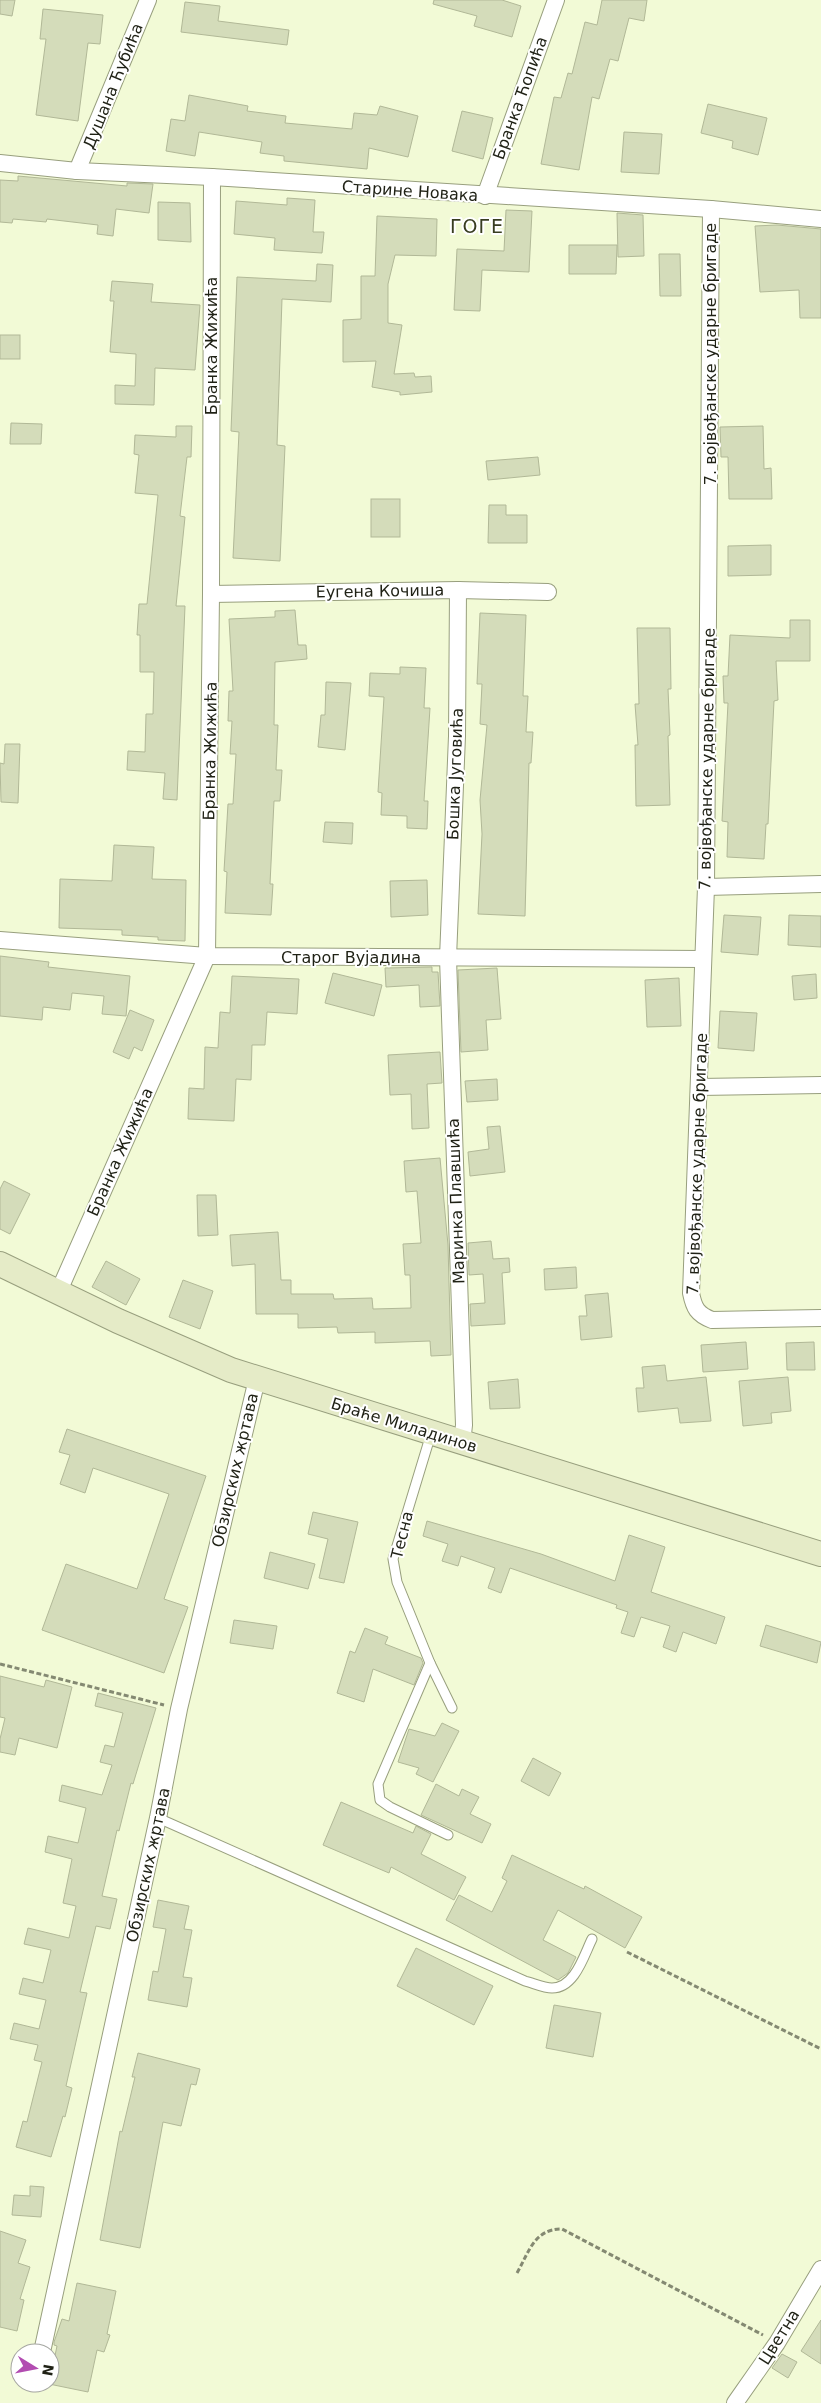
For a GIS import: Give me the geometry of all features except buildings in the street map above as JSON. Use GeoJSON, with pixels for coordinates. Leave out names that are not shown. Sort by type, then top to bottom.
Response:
{"type":"FeatureCollection","features":[{"type":"Feature","properties":{"kind":"main road","name":"Браће Миладинов"},"geometry":{"type":"LineString","coordinates":[[0,1264],[161,1341],[257,1379],[821,1554]]}},
{"type":"Feature","properties":{"kind":"street","name":"Душана Ћубића"},"geometry":{"type":"LineString","coordinates":[[77,171],[148,0]]}},
{"type":"Feature","properties":{"kind":"street","name":"Бранка Ћопића"},"geometry":{"type":"LineString","coordinates":[[485,196],[556,0]]}},
{"type":"Feature","properties":{"kind":"street","name":"Старине Новака"},"geometry":{"type":"LineString","coordinates":[[0,163],[77,171],[212,177],[821,219]]}},
{"type":"Feature","properties":{"kind":"street","name":"Бранка Жижића"},"geometry":{"type":"LineString","coordinates":[[58,1293],[208,956],[212,177]]}},
{"type":"Feature","properties":{"kind":"street","name":"7. војвођанске ударне бригаде"},"geometry":{"type":"LineString","coordinates":[[711,210],[706,887],[691,1280],[694,1308],[700,1315],[712,1320],[821,1318]]}},
{"type":"Feature","properties":{"kind":"street","name":"Еугена Кочиша"},"geometry":{"type":"LineString","coordinates":[[211,594],[458,590],[548,592]]}},
{"type":"Feature","properties":{"kind":"street","name":"Бошка Југовића"},"geometry":{"type":"LineString","coordinates":[[448,958],[456,736],[458,590]]}},
{"type":"Feature","properties":{"kind":"street"},"geometry":{"type":"LineString","coordinates":[[706,887],[821,884]]}},
{"type":"Feature","properties":{"kind":"street","name":"Старог Вујадина"},"geometry":{"type":"LineString","coordinates":[[0,940],[208,956],[702,959]]}},
{"type":"Feature","properties":{"kind":"street","name":"Маринка Плавшића"},"geometry":{"type":"LineString","coordinates":[[448,958],[464,1425],[462,1443]]}},
{"type":"Feature","properties":{"kind":"street"},"geometry":{"type":"LineString","coordinates":[[699,1087],[821,1085]]}},
{"type":"Feature","properties":{"kind":"street","name":"Обзирских жртава"},"geometry":{"type":"LineString","coordinates":[[44,2343],[158,1818],[179,1708],[257,1379]]}},
{"type":"Feature","properties":{"kind":"street","name":"Цветна"},"geometry":{"type":"LineString","coordinates":[[735,2403],[777,2343],[821,2269]]}},
{"type":"Feature","properties":{"kind":"lane","name":"Тесна"},"geometry":{"type":"LineString","coordinates":[[431,1434],[393,1559],[397,1582],[430,1663],[452,1708]]}},
{"type":"Feature","properties":{"kind":"lane"},"geometry":{"type":"LineString","coordinates":[[430,1663],[378,1784],[380,1800],[390,1807],[448,1835]]}},
{"type":"Feature","properties":{"kind":"lane"},"geometry":{"type":"LineString","coordinates":[[158,1818],[525,1981],[552,1988],[562,1985],[573,1978],[592,1939]]}},
{"type":"Feature","properties":{"kind":"path"},"geometry":{"type":"LineString","coordinates":[[0,1664],[179,1708]]}},
{"type":"Feature","properties":{"kind":"path"},"geometry":{"type":"LineString","coordinates":[[627,1952],[821,2049]]}},
{"type":"Feature","properties":{"kind":"path"},"geometry":{"type":"LineString","coordinates":[[517,2273],[536,2239],[548,2229],[562,2228],[777,2343]]}},
{"type":"Feature","properties":{"kind":"district","name":"ГОГЕ"},"geometry":{"type":"Point","coordinates":[477,226]}}]}
